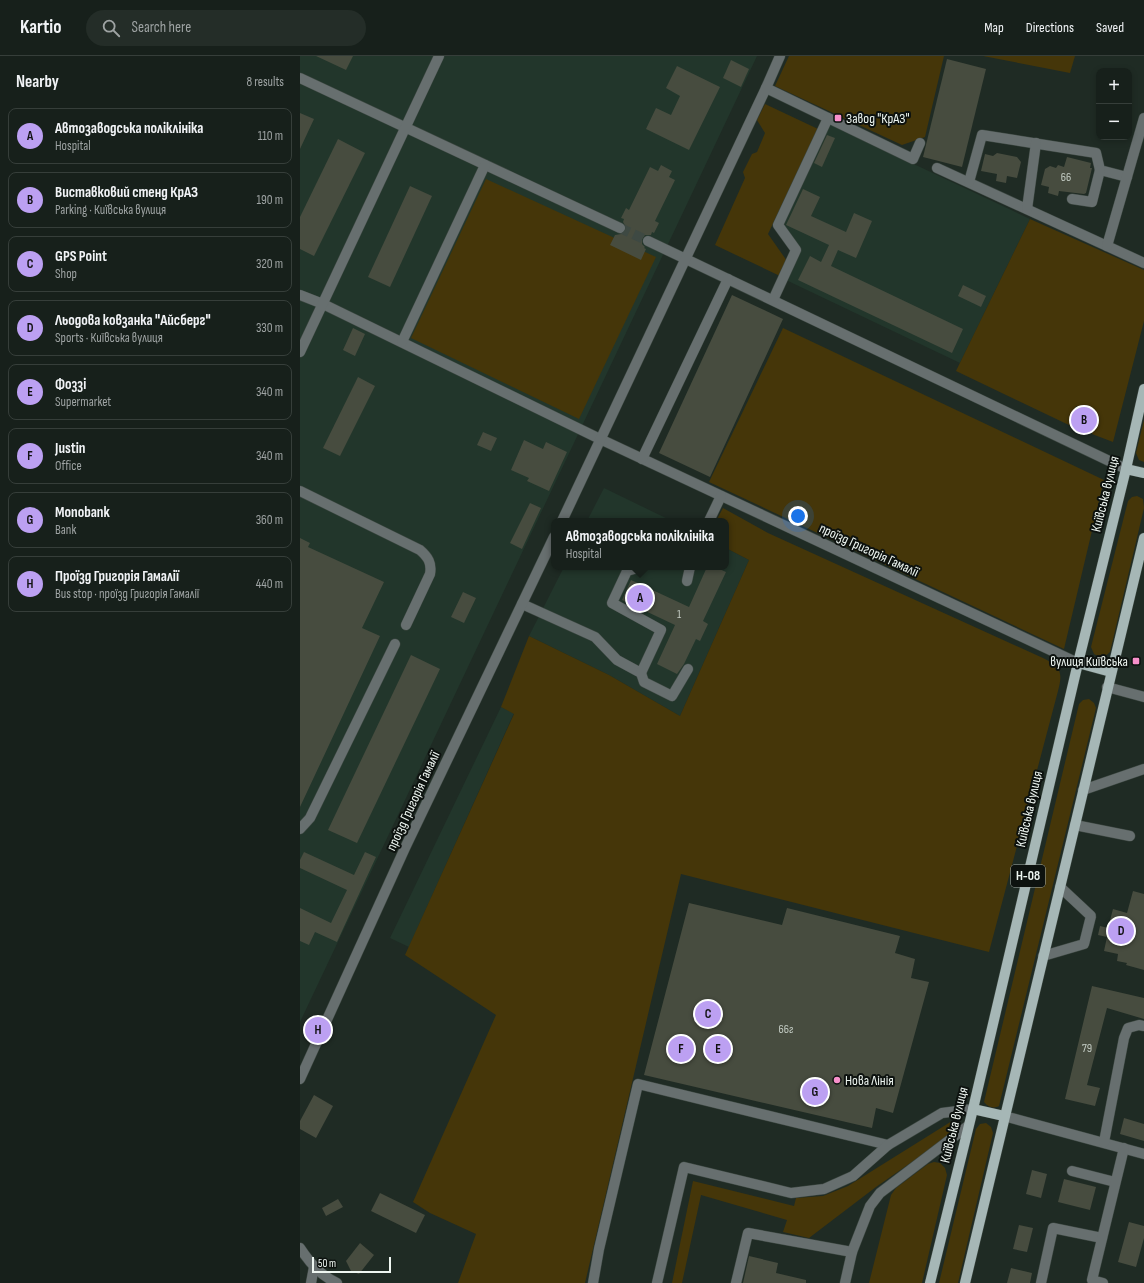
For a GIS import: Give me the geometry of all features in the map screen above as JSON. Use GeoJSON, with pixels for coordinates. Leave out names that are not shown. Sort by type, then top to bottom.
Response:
{"type":"FeatureCollection","features":[{"type":"Feature","properties":{"kind":"main road","name":"Київська вулиця"},"geometry":{"type":"LineString","coordinates":[[930,1283],[973,1109],[1144,389]]}},
{"type":"Feature","properties":{"kind":"main road"},"geometry":{"type":"LineString","coordinates":[[1126,469],[1144,473]]}},
{"type":"Feature","properties":{"kind":"main road","name":"Н-08"},"geometry":{"type":"LineString","coordinates":[[965,1283],[1144,538]]}},
{"type":"Feature","properties":{"kind":"main road"},"geometry":{"type":"LineString","coordinates":[[1078,663],[1111,672]]}},
{"type":"Feature","properties":{"kind":"main road"},"geometry":{"type":"LineString","coordinates":[[973,1109],[1004,1116]]}},
{"type":"Feature","properties":{"kind":"street"},"geometry":{"type":"LineString","coordinates":[[300,352],[439,56]]}},
{"type":"Feature","properties":{"kind":"street"},"geometry":{"type":"LineString","coordinates":[[563,518],[780,56]]}},
{"type":"Feature","properties":{"kind":"street"},"geometry":{"type":"LineString","coordinates":[[300,78],[620,228]]}},
{"type":"Feature","properties":{"kind":"street"},"geometry":{"type":"LineString","coordinates":[[766,88],[913,159],[920,143]]}},
{"type":"Feature","properties":{"kind":"street"},"geometry":{"type":"LineString","coordinates":[[773,300],[796,250],[778,225],[828,118]]}},
{"type":"Feature","properties":{"kind":"street"},"geometry":{"type":"LineString","coordinates":[[1107,246],[1144,118]]}},
{"type":"Feature","properties":{"kind":"street"},"geometry":{"type":"LineString","coordinates":[[969,182],[982,135],[1096,153],[1100,170],[1092,202],[1072,199]]}},
{"type":"Feature","properties":{"kind":"street"},"geometry":{"type":"LineString","coordinates":[[1027,209],[1036,143]]}},
{"type":"Feature","properties":{"kind":"street"},"geometry":{"type":"LineString","coordinates":[[402,342],[485,165]]}},
{"type":"Feature","properties":{"kind":"street"},"geometry":{"type":"LineString","coordinates":[[937,168],[1144,263]]}},
{"type":"Feature","properties":{"kind":"street"},"geometry":{"type":"LineString","coordinates":[[1100,170],[1127,178]]}},
{"type":"Feature","properties":{"kind":"street"},"geometry":{"type":"LineString","coordinates":[[648,241],[1126,469]]}},
{"type":"Feature","properties":{"kind":"street"},"geometry":{"type":"LineString","coordinates":[[642,459],[728,279]]}},
{"type":"Feature","properties":{"kind":"street","name":"проїзд Григорія Гамалії"},"geometry":{"type":"LineString","coordinates":[[300,295],[323,304],[642,459],[1078,663]]}},
{"type":"Feature","properties":{"kind":"street"},"geometry":{"type":"LineString","coordinates":[[300,491],[420,550],[427,556],[431,566],[430,574],[406,625]]}},
{"type":"Feature","properties":{"kind":"street"},"geometry":{"type":"LineString","coordinates":[[710,518],[721,496]]}},
{"type":"Feature","properties":{"kind":"street","name":"проїзд Григорія Гамалії"},"geometry":{"type":"LineString","coordinates":[[300,1079],[406,848],[551,543]]}},
{"type":"Feature","properties":{"kind":"street"},"geometry":{"type":"LineString","coordinates":[[630,570],[627,571],[612,604],[662,630],[641,673]]}},
{"type":"Feature","properties":{"kind":"street"},"geometry":{"type":"LineString","coordinates":[[687,581],[689,570]]}},
{"type":"Feature","properties":{"kind":"street"},"geometry":{"type":"LineString","coordinates":[[522,604],[595,637],[617,660],[641,673],[644,682],[672,696],[688,669]]}},
{"type":"Feature","properties":{"kind":"street"},"geometry":{"type":"LineString","coordinates":[[300,829],[310,818],[395,644]]}},
{"type":"Feature","properties":{"kind":"street"},"geometry":{"type":"LineString","coordinates":[[1108,687],[1144,697]]}},
{"type":"Feature","properties":{"kind":"street"},"geometry":{"type":"LineString","coordinates":[[1083,790],[1144,769]]}},
{"type":"Feature","properties":{"kind":"street"},"geometry":{"type":"LineString","coordinates":[[1075,825],[1130,836]]}},
{"type":"Feature","properties":{"kind":"street"},"geometry":{"type":"LineString","coordinates":[[1043,956],[1084,944],[1086,937],[1091,916],[1060,887]]}},
{"type":"Feature","properties":{"kind":"street"},"geometry":{"type":"LineString","coordinates":[[1104,1142],[1124,1038],[1128,1028],[1139,1025],[1144,1026]]}},
{"type":"Feature","properties":{"kind":"street"},"geometry":{"type":"LineString","coordinates":[[593,1283],[599,1248],[638,1084],[888,1145]]}},
{"type":"Feature","properties":{"kind":"street"},"geometry":{"type":"LineString","coordinates":[[657,1283],[684,1167],[791,1193],[824,1189],[853,1176],[888,1145],[942,1113],[973,1109]]}},
{"type":"Feature","properties":{"kind":"street"},"geometry":{"type":"LineString","coordinates":[[1004,1116],[1144,1154]]}},
{"type":"Feature","properties":{"kind":"street"},"geometry":{"type":"LineString","coordinates":[[845,1283],[852,1252],[870,1206],[874,1200],[880,1193],[968,1126]]}},
{"type":"Feature","properties":{"kind":"street"},"geometry":{"type":"LineString","coordinates":[[1103,1283],[1091,1281],[1124,1148]]}},
{"type":"Feature","properties":{"kind":"street"},"geometry":{"type":"LineString","coordinates":[[1072,1170],[1115,1182]]}},
{"type":"Feature","properties":{"kind":"street"},"geometry":{"type":"LineString","coordinates":[[1041,1283],[1053,1228],[1102,1238]]}},
{"type":"Feature","properties":{"kind":"street"},"geometry":{"type":"LineString","coordinates":[[736,1283],[748,1233],[852,1252]]}},
{"type":"Feature","properties":{"kind":"street"},"geometry":{"type":"LineString","coordinates":[[301,1251],[314,1267],[327,1278],[337,1283]]}},
{"type":"Feature","properties":{"kind":"street"},"geometry":{"type":"LineString","coordinates":[[311,1283],[314,1267]]}},
{"type":"Feature","properties":{"kind":"shaded area"},"geometry":{"type":"Polygon","coordinates":[[[300,56],[757,56],[300,1022],[300,56]]]}},
{"type":"Feature","properties":{"kind":"shaded area"},"geometry":{"type":"Polygon","coordinates":[[[789,56],[944,56],[925,137],[902,145],[775,86],[789,56]]]}},
{"type":"Feature","properties":{"kind":"shaded area"},"geometry":{"type":"Polygon","coordinates":[[[983,56],[1075,56],[1070,73],[983,56]]]}},
{"type":"Feature","properties":{"kind":"shaded area"},"geometry":{"type":"Polygon","coordinates":[[[765,104],[818,129],[768,234],[787,261],[780,276],[715,245],[745,178],[743,172],[752,154],[757,152],[765,133],[757,120],[765,104]]]}},
{"type":"Feature","properties":{"kind":"shaded area"},"geometry":{"type":"Polygon","coordinates":[[[829,124],[1030,219],[960,363],[786,280],[800,251],[781,227],[829,124]]]}},
{"type":"Feature","properties":{"kind":"shaded area"},"geometry":{"type":"Polygon","coordinates":[[[486,179],[656,257],[579,419],[411,338],[486,179]]]}},
{"type":"Feature","properties":{"kind":"shaded area"},"geometry":{"type":"Polygon","coordinates":[[[1030,219],[1144,270],[1144,321],[1113,442],[1092,434],[1096,414],[1076,406],[1071,426],[956,371],[1030,219]]]}},
{"type":"Feature","properties":{"kind":"shaded area"},"geometry":{"type":"Polygon","coordinates":[[[783,328],[1104,480],[1064,649],[709,482],[783,328]]]}},
{"type":"Feature","properties":{"kind":"shaded area"},"geometry":{"type":"Polygon","coordinates":[[[1144,420],[1144,462],[1139,460],[1136,453],[1144,420]]]}},
{"type":"Feature","properties":{"kind":"shaded area"},"geometry":{"type":"Polygon","coordinates":[[[604,488],[666,518],[589,518],[604,488]]]}},
{"type":"Feature","properties":{"kind":"shaded area"},"geometry":{"type":"Polygon","coordinates":[[[1137,496],[1143,499],[1144,508],[1110,652],[1104,656],[1098,656],[1094,654],[1091,647],[1128,501],[1132,497],[1137,496]]]}},
{"type":"Feature","properties":{"kind":"shaded area"},"geometry":{"type":"Polygon","coordinates":[[[723,508],[768,533],[1043,658],[1057,667],[1060,675],[1058,691],[989,952],[681,874],[585,1283],[458,1283],[476,1234],[430,1213],[413,1202],[496,1015],[405,955],[514,714],[501,707],[529,636],[609,675],[680,716],[749,560],[729,550],[729,518],[718,518],[723,508]]]}},
{"type":"Feature","properties":{"kind":"shaded area"},"geometry":{"type":"Polygon","coordinates":[[[729,550],[749,560],[680,716],[609,675],[529,636],[562,570],[729,570],[729,550]]]}},
{"type":"Feature","properties":{"kind":"shaded area"},"geometry":{"type":"Polygon","coordinates":[[[1089,699],[1094,703],[1096,708],[999,1106],[991,1107],[984,1102],[1079,704],[1083,700],[1089,699]]]}},
{"type":"Feature","properties":{"kind":"shaded area"},"geometry":{"type":"Polygon","coordinates":[[[501,707],[514,713],[409,947],[390,938],[501,707]]]}},
{"type":"Feature","properties":{"kind":"shaded area"},"geometry":{"type":"Polygon","coordinates":[[[952,1121],[956,1124],[952,1134],[876,1187],[809,1238],[783,1232],[787,1220],[701,1195],[682,1283],[672,1283],[693,1181],[794,1206],[796,1198],[823,1196],[848,1186],[952,1121]]]}},
{"type":"Feature","properties":{"kind":"shaded area"},"geometry":{"type":"Polygon","coordinates":[[[986,1123],[991,1127],[993,1133],[958,1283],[939,1283],[976,1129],[980,1124],[986,1123]]]}},
{"type":"Feature","properties":{"kind":"shaded area"},"geometry":{"type":"Polygon","coordinates":[[[934,1162],[940,1163],[945,1168],[947,1175],[922,1283],[869,1283],[891,1195],[896,1188],[928,1164],[934,1162]]]}},
{"type":"Feature","properties":{"kind":"building"},"geometry":{"type":"Polygon","coordinates":[[[316,56],[353,56],[346,70],[316,56]]]}},
{"type":"Feature","properties":{"kind":"building"},"geometry":{"type":"Polygon","coordinates":[[[947,59],[986,69],[962,167],[923,157],[947,59]]]}},
{"type":"Feature","properties":{"kind":"building"},"geometry":{"type":"Polygon","coordinates":[[[731,60],[749,69],[741,87],[723,78],[731,60]]]}},
{"type":"Feature","properties":{"kind":"building"},"geometry":{"type":"Polygon","coordinates":[[[677,66],[720,87],[689,150],[646,129],[656,108],[671,115],[680,96],[666,88],[677,66]]]}},
{"type":"Feature","properties":{"kind":"building"},"geometry":{"type":"Polygon","coordinates":[[[300,113],[314,119],[300,149],[300,113]]]}},
{"type":"Feature","properties":{"kind":"building"},"geometry":{"type":"Polygon","coordinates":[[[827,135],[835,138],[822,167],[814,163],[827,135]]]}},
{"type":"Feature","properties":{"kind":"building"},"geometry":{"type":"Polygon","coordinates":[[[338,139],[365,153],[314,256],[300,249],[300,217],[338,139]]]}},
{"type":"Feature","properties":{"kind":"building"},"geometry":{"type":"Polygon","coordinates":[[[997,153],[1017,157],[1021,162],[1017,178],[1007,176],[1006,183],[996,181],[997,174],[981,171],[985,154],[993,156],[997,153]]]}},
{"type":"Feature","properties":{"kind":"building"},"geometry":{"type":"Polygon","coordinates":[[[1067,157],[1091,163],[1090,168],[1092,168],[1086,193],[1084,194],[1059,191],[1058,196],[1048,193],[1049,187],[1041,185],[1045,169],[1050,166],[1056,168],[1058,165],[1064,167],[1067,157]]]}},
{"type":"Feature","properties":{"kind":"building"},"geometry":{"type":"Polygon","coordinates":[[[661,165],[672,171],[669,177],[675,180],[655,221],[659,223],[654,233],[652,232],[651,235],[645,235],[642,239],[642,244],[646,249],[641,260],[610,245],[615,235],[626,231],[626,227],[623,222],[624,219],[621,218],[626,208],[629,210],[650,167],[658,171],[661,165]]]}},
{"type":"Feature","properties":{"kind":"building"},"geometry":{"type":"Polygon","coordinates":[[[410,186],[432,196],[390,287],[368,277],[410,186]]]}},
{"type":"Feature","properties":{"kind":"building"},"geometry":{"type":"Polygon","coordinates":[[[803,189],[820,197],[811,216],[846,232],[854,213],[872,221],[856,258],[838,250],[831,266],[963,329],[952,353],[798,280],[810,256],[821,262],[829,245],[786,225],[803,189]]]}},
{"type":"Feature","properties":{"kind":"building"},"geometry":{"type":"Polygon","coordinates":[[[963,285],[986,296],[981,307],[958,296],[963,285]]]}},
{"type":"Feature","properties":{"kind":"building"},"geometry":{"type":"Polygon","coordinates":[[[732,295],[783,319],[710,477],[659,453],[732,295]]]}},
{"type":"Feature","properties":{"kind":"building"},"geometry":{"type":"Polygon","coordinates":[[[353,328],[365,334],[355,356],[343,350],[353,328]]]}},
{"type":"Feature","properties":{"kind":"building"},"geometry":{"type":"Polygon","coordinates":[[[358,377],[375,386],[340,456],[323,448],[358,377]]]}},
{"type":"Feature","properties":{"kind":"building"},"geometry":{"type":"Polygon","coordinates":[[[483,432],[497,438],[491,451],[477,445],[483,432]]]}},
{"type":"Feature","properties":{"kind":"building"},"geometry":{"type":"Polygon","coordinates":[[[524,440],[543,449],[546,442],[567,452],[549,491],[527,481],[529,478],[511,470],[524,440]]]}},
{"type":"Feature","properties":{"kind":"building"},"geometry":{"type":"Polygon","coordinates":[[[530,503],[541,508],[522,549],[510,543],[530,503]]]}},
{"type":"Feature","properties":{"kind":"building"},"geometry":{"type":"Polygon","coordinates":[[[300,538],[310,543],[308,547],[384,582],[362,628],[380,636],[300,807],[300,538]]]}},
{"type":"Feature","properties":{"kind":"building"},"geometry":{"type":"Polygon","coordinates":[[[706,570],[722,570],[726,572],[703,621],[708,624],[700,641],[696,639],[684,664],[677,674],[657,664],[675,625],[622,600],[631,580],[689,607],[706,570]]]}},
{"type":"Feature","properties":{"kind":"building"},"geometry":{"type":"Polygon","coordinates":[[[463,592],[476,598],[464,623],[451,617],[463,592]]]}},
{"type":"Feature","properties":{"kind":"building"},"geometry":{"type":"Polygon","coordinates":[[[411,655],[440,669],[357,843],[328,830],[411,655]]]}},
{"type":"Feature","properties":{"kind":"building"},"geometry":{"type":"Polygon","coordinates":[[[304,852],[354,875],[365,852],[376,857],[337,942],[315,932],[309,945],[300,941],[300,908],[331,923],[347,890],[300,868],[300,860],[304,852]]]}},
{"type":"Feature","properties":{"kind":"building"},"geometry":{"type":"Polygon","coordinates":[[[1133,891],[1144,894],[1144,970],[1126,965],[1127,963],[1117,961],[1118,954],[1104,951],[1107,937],[1098,935],[1100,926],[1108,928],[1113,909],[1127,913],[1133,891]]]}},
{"type":"Feature","properties":{"kind":"building"},"geometry":{"type":"Polygon","coordinates":[[[689,903],[782,925],[787,908],[900,936],[895,953],[915,959],[911,978],[929,982],[893,1113],[876,1108],[872,1128],[644,1075],[689,903]]]}},
{"type":"Feature","properties":{"kind":"building"},"geometry":{"type":"Polygon","coordinates":[[[1092,986],[1144,998],[1144,1019],[1107,1008],[1087,1085],[1100,1088],[1095,1106],[1065,1099],[1092,986]]]}},
{"type":"Feature","properties":{"kind":"building"},"geometry":{"type":"Polygon","coordinates":[[[314,1095],[333,1106],[316,1138],[300,1129],[300,1121],[314,1095]]]}},
{"type":"Feature","properties":{"kind":"building"},"geometry":{"type":"Polygon","coordinates":[[[1124,1118],[1144,1124],[1144,1141],[1120,1134],[1124,1118]]]}},
{"type":"Feature","properties":{"kind":"building"},"geometry":{"type":"Polygon","coordinates":[[[1032,1170],[1047,1174],[1041,1198],[1026,1194],[1032,1170]]]}},
{"type":"Feature","properties":{"kind":"building"},"geometry":{"type":"Polygon","coordinates":[[[1064,1179],[1096,1187],[1090,1210],[1058,1202],[1064,1179]]]}},
{"type":"Feature","properties":{"kind":"building"},"geometry":{"type":"Polygon","coordinates":[[[380,1193],[425,1215],[416,1233],[371,1211],[380,1193]]]}},
{"type":"Feature","properties":{"kind":"building"},"geometry":{"type":"Polygon","coordinates":[[[338,1199],[343,1207],[326,1216],[322,1208],[338,1199]]]}},
{"type":"Feature","properties":{"kind":"building"},"geometry":{"type":"Polygon","coordinates":[[[1129,1222],[1144,1226],[1144,1238],[1136,1267],[1118,1262],[1129,1222]]]}},
{"type":"Feature","properties":{"kind":"building"},"geometry":{"type":"Polygon","coordinates":[[[1019,1225],[1033,1228],[1027,1252],[1013,1249],[1019,1225]]]}},
{"type":"Feature","properties":{"kind":"building"},"geometry":{"type":"Polygon","coordinates":[[[360,1243],[374,1255],[359,1274],[351,1271],[346,1261],[360,1243]]]}},
{"type":"Feature","properties":{"kind":"building"},"geometry":{"type":"Polygon","coordinates":[[[749,1256],[778,1263],[776,1273],[806,1280],[806,1283],[743,1283],[749,1256]]]}},
{"type":"Feature","properties":{"kind":"building"},"geometry":{"type":"Polygon","coordinates":[[[1011,1268],[1032,1273],[1030,1283],[1007,1283],[1011,1268]]]}},
{"type":"Feature","properties":{"kind":"tunnel"},"geometry":{"type":"LineString","coordinates":[[620,228],[648,241]]}},
{"type":"Feature","properties":{"kind":"place","name":"Завод \"КрАЗ\""},"geometry":{"type":"Point","coordinates":[838,118]}},
{"type":"Feature","properties":{"kind":"place","name":"Виставковий стенд КрАЗ"},"geometry":{"type":"Point","coordinates":[1084,420]}},
{"type":"Feature","properties":{"kind":"place","name":"Автозаводська поліклініка"},"geometry":{"type":"Point","coordinates":[640,598]}},
{"type":"Feature","properties":{"kind":"place","name":"вулиця Київська"},"geometry":{"type":"Point","coordinates":[1136,661]}},
{"type":"Feature","properties":{"kind":"place","name":"Льодова ковзанка \"Айсберг\""},"geometry":{"type":"Point","coordinates":[1121,931]}},
{"type":"Feature","properties":{"kind":"place","name":"GPS Point"},"geometry":{"type":"Point","coordinates":[708,1014]}},
{"type":"Feature","properties":{"kind":"place","name":"Проїзд Григорія Гамалії"},"geometry":{"type":"Point","coordinates":[318,1030]}},
{"type":"Feature","properties":{"kind":"place","name":"Justin"},"geometry":{"type":"Point","coordinates":[681,1049]}},
{"type":"Feature","properties":{"kind":"place","name":"Фоззі"},"geometry":{"type":"Point","coordinates":[718,1049]}},
{"type":"Feature","properties":{"kind":"place","name":"Нова Лінія"},"geometry":{"type":"Point","coordinates":[837,1080]}},
{"type":"Feature","properties":{"kind":"place","name":"Monobank"},"geometry":{"type":"Point","coordinates":[815,1092]}}]}
